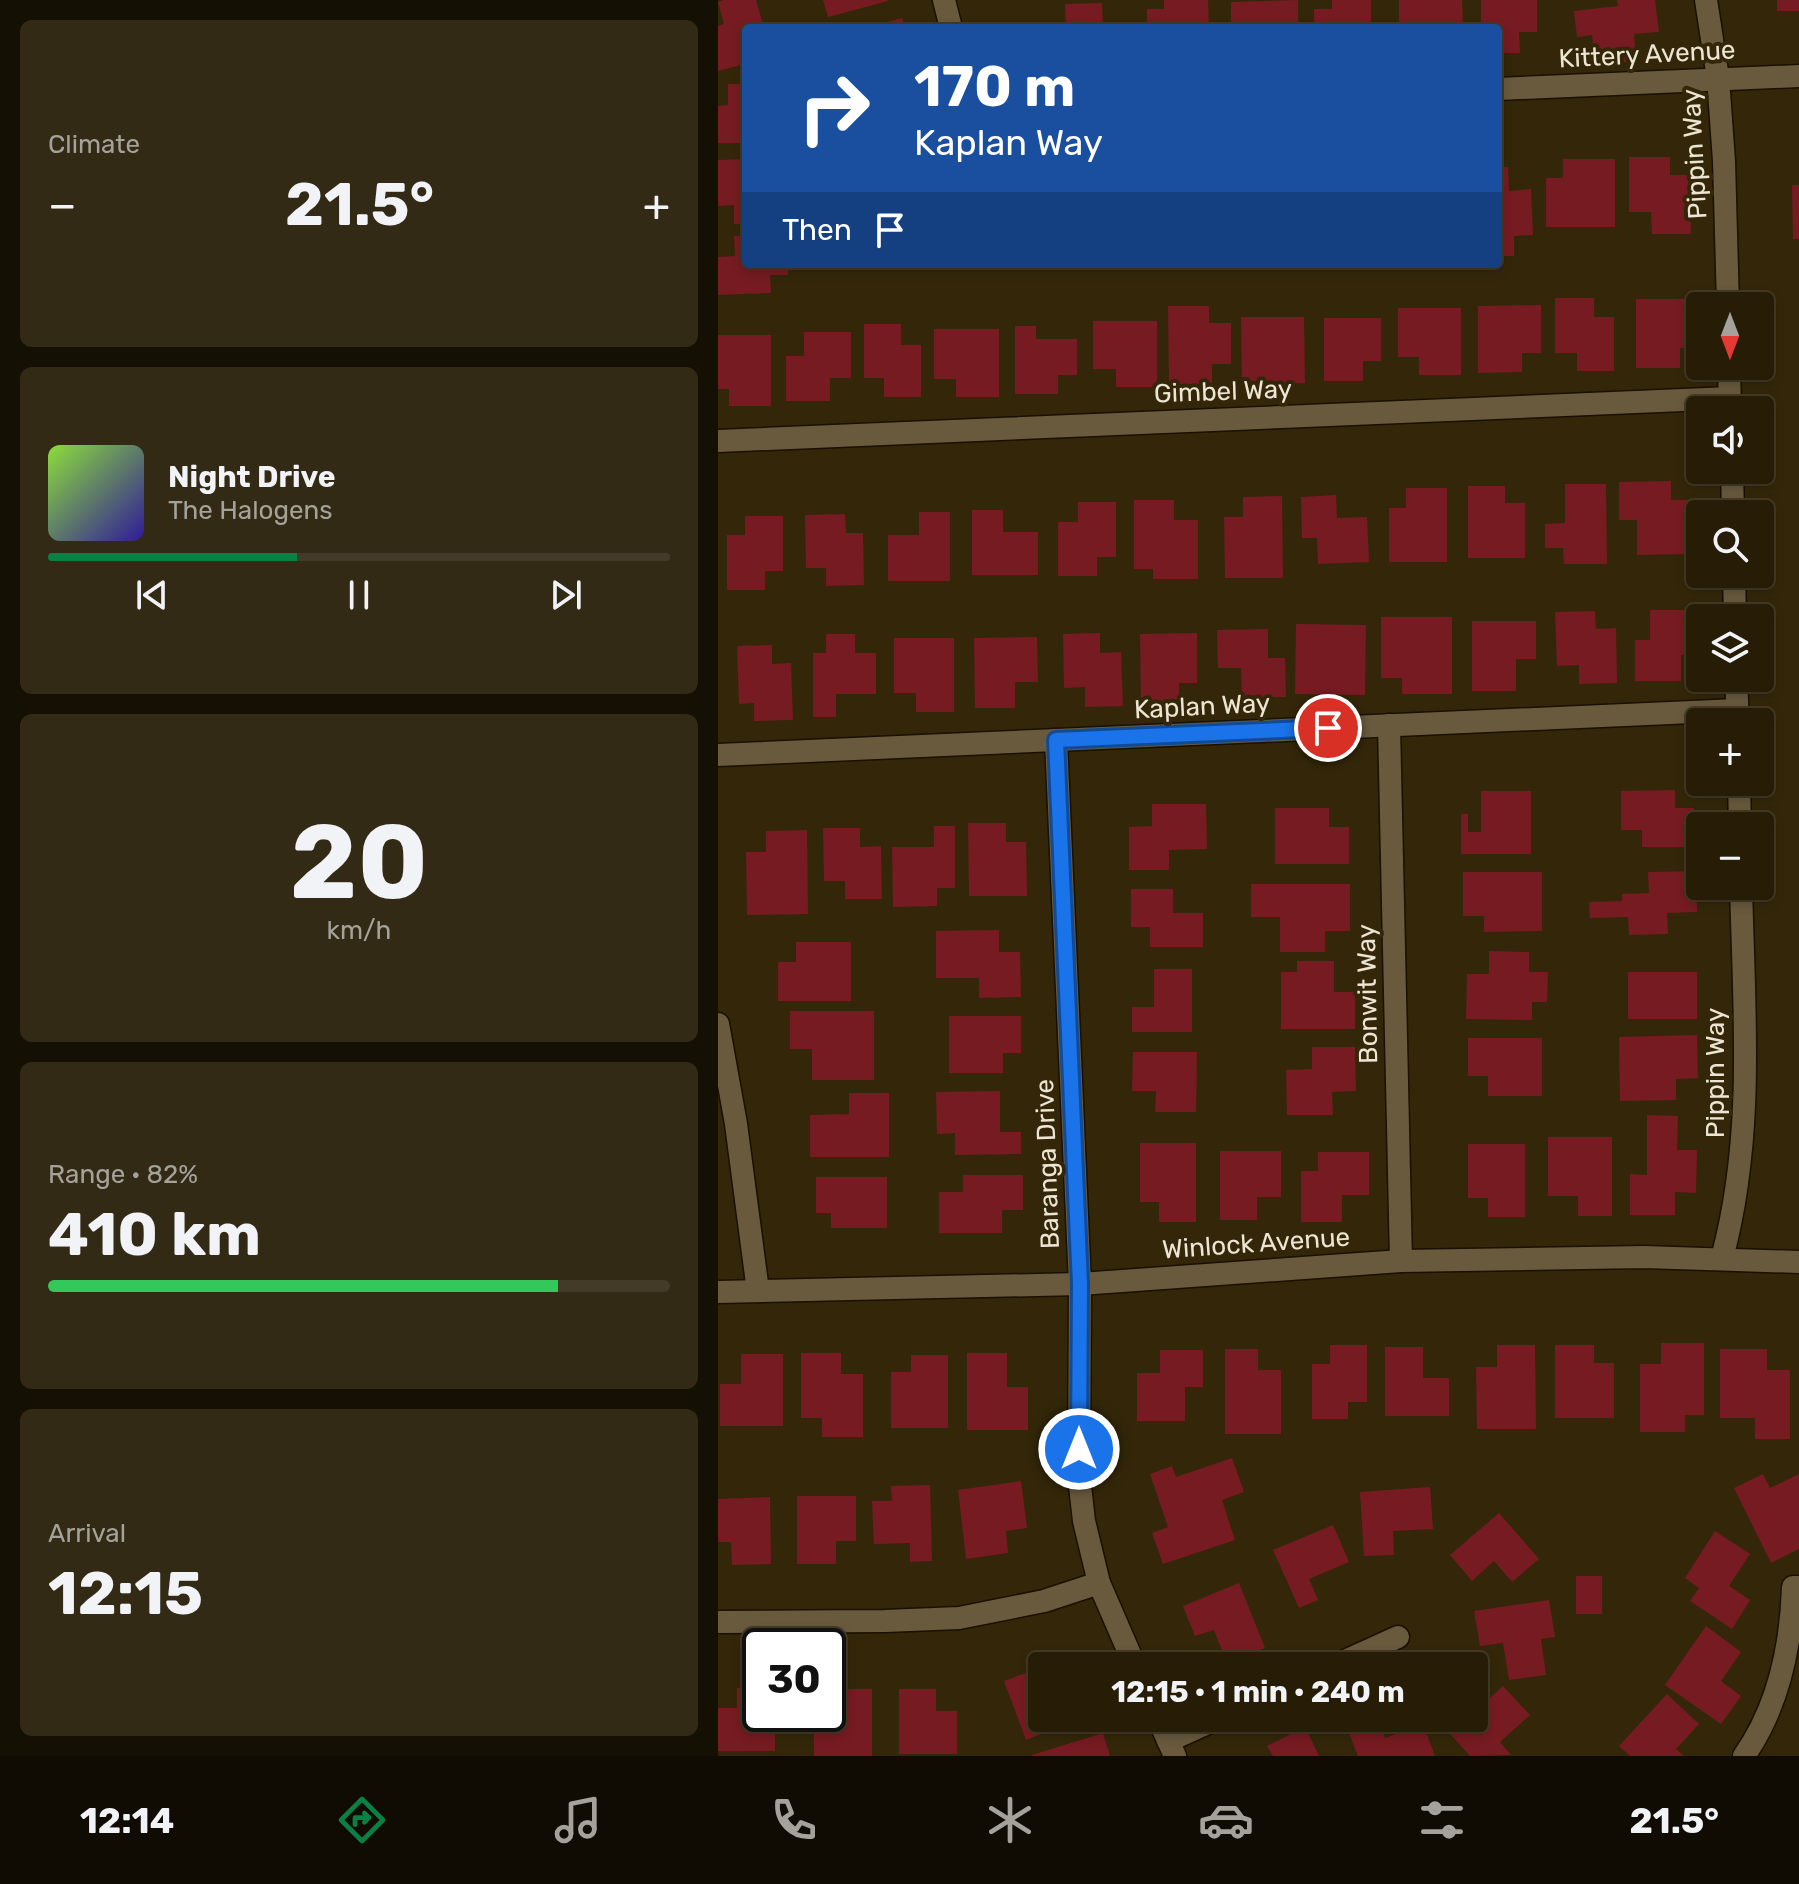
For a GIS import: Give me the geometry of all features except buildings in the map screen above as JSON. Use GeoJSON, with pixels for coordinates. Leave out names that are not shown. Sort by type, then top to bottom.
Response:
{"type":"FeatureCollection","features":[{"type":"Feature","properties":{"kind":"street"},"geometry":{"type":"LineString","coordinates":[[944,0],[950,24]]}},
{"type":"Feature","properties":{"kind":"street","name":"Pippin Way"},"geometry":{"type":"LineString","coordinates":[[1706,0],[1718,78],[1728,292]]}},
{"type":"Feature","properties":{"kind":"street","name":"Kittery Avenue"},"geometry":{"type":"LineString","coordinates":[[1502,89],[1799,76]]}},
{"type":"Feature","properties":{"kind":"street","name":"Gimbel Way"},"geometry":{"type":"LineString","coordinates":[[718,441],[1686,406]]}},
{"type":"Feature","properties":{"kind":"street","name":"Kaplan Way"},"geometry":{"type":"LineString","coordinates":[[718,755],[1389,725],[1686,717]]}},
{"type":"Feature","properties":{"kind":"street","name":"Bonwit Way"},"geometry":{"type":"LineString","coordinates":[[1389,725],[1401,1261]]}},
{"type":"Feature","properties":{"kind":"street","name":"Baranga Drive"},"geometry":{"type":"LineString","coordinates":[[1056,740],[1080,1284],[1079,1477],[1084,1521],[1099,1583],[1129,1652]]}},
{"type":"Feature","properties":{"kind":"street","name":"Pippin Way"},"geometry":{"type":"LineString","coordinates":[[1722,1258],[1731,1227],[1742,1162],[1746,1096],[1741,900]]}},
{"type":"Feature","properties":{"kind":"street"},"geometry":{"type":"LineString","coordinates":[[718,1024],[736,1124],[758,1291]]}},
{"type":"Feature","properties":{"kind":"street","name":"Winlock Avenue"},"geometry":{"type":"LineString","coordinates":[[718,1292],[1080,1284],[1401,1261],[1644,1257],[1799,1262]]}},
{"type":"Feature","properties":{"kind":"street"},"geometry":{"type":"LineString","coordinates":[[718,1622],[959,1618],[1044,1601],[1099,1583]]}},
{"type":"Feature","properties":{"kind":"street"},"geometry":{"type":"LineString","coordinates":[[1744,1756],[1770,1708],[1784,1669],[1791,1629],[1793,1587],[1799,1587]]}},
{"type":"Feature","properties":{"kind":"street"},"geometry":{"type":"LineString","coordinates":[[1365,1652],[1398,1637]]}},
{"type":"Feature","properties":{"kind":"street"},"geometry":{"type":"LineString","coordinates":[[1172,1748],[1197,1732]]}},
{"type":"Feature","properties":{"kind":"route"},"geometry":{"type":"LineString","coordinates":[[1079,1449],[1080,1284],[1056,740],[1328,728]]}}]}
